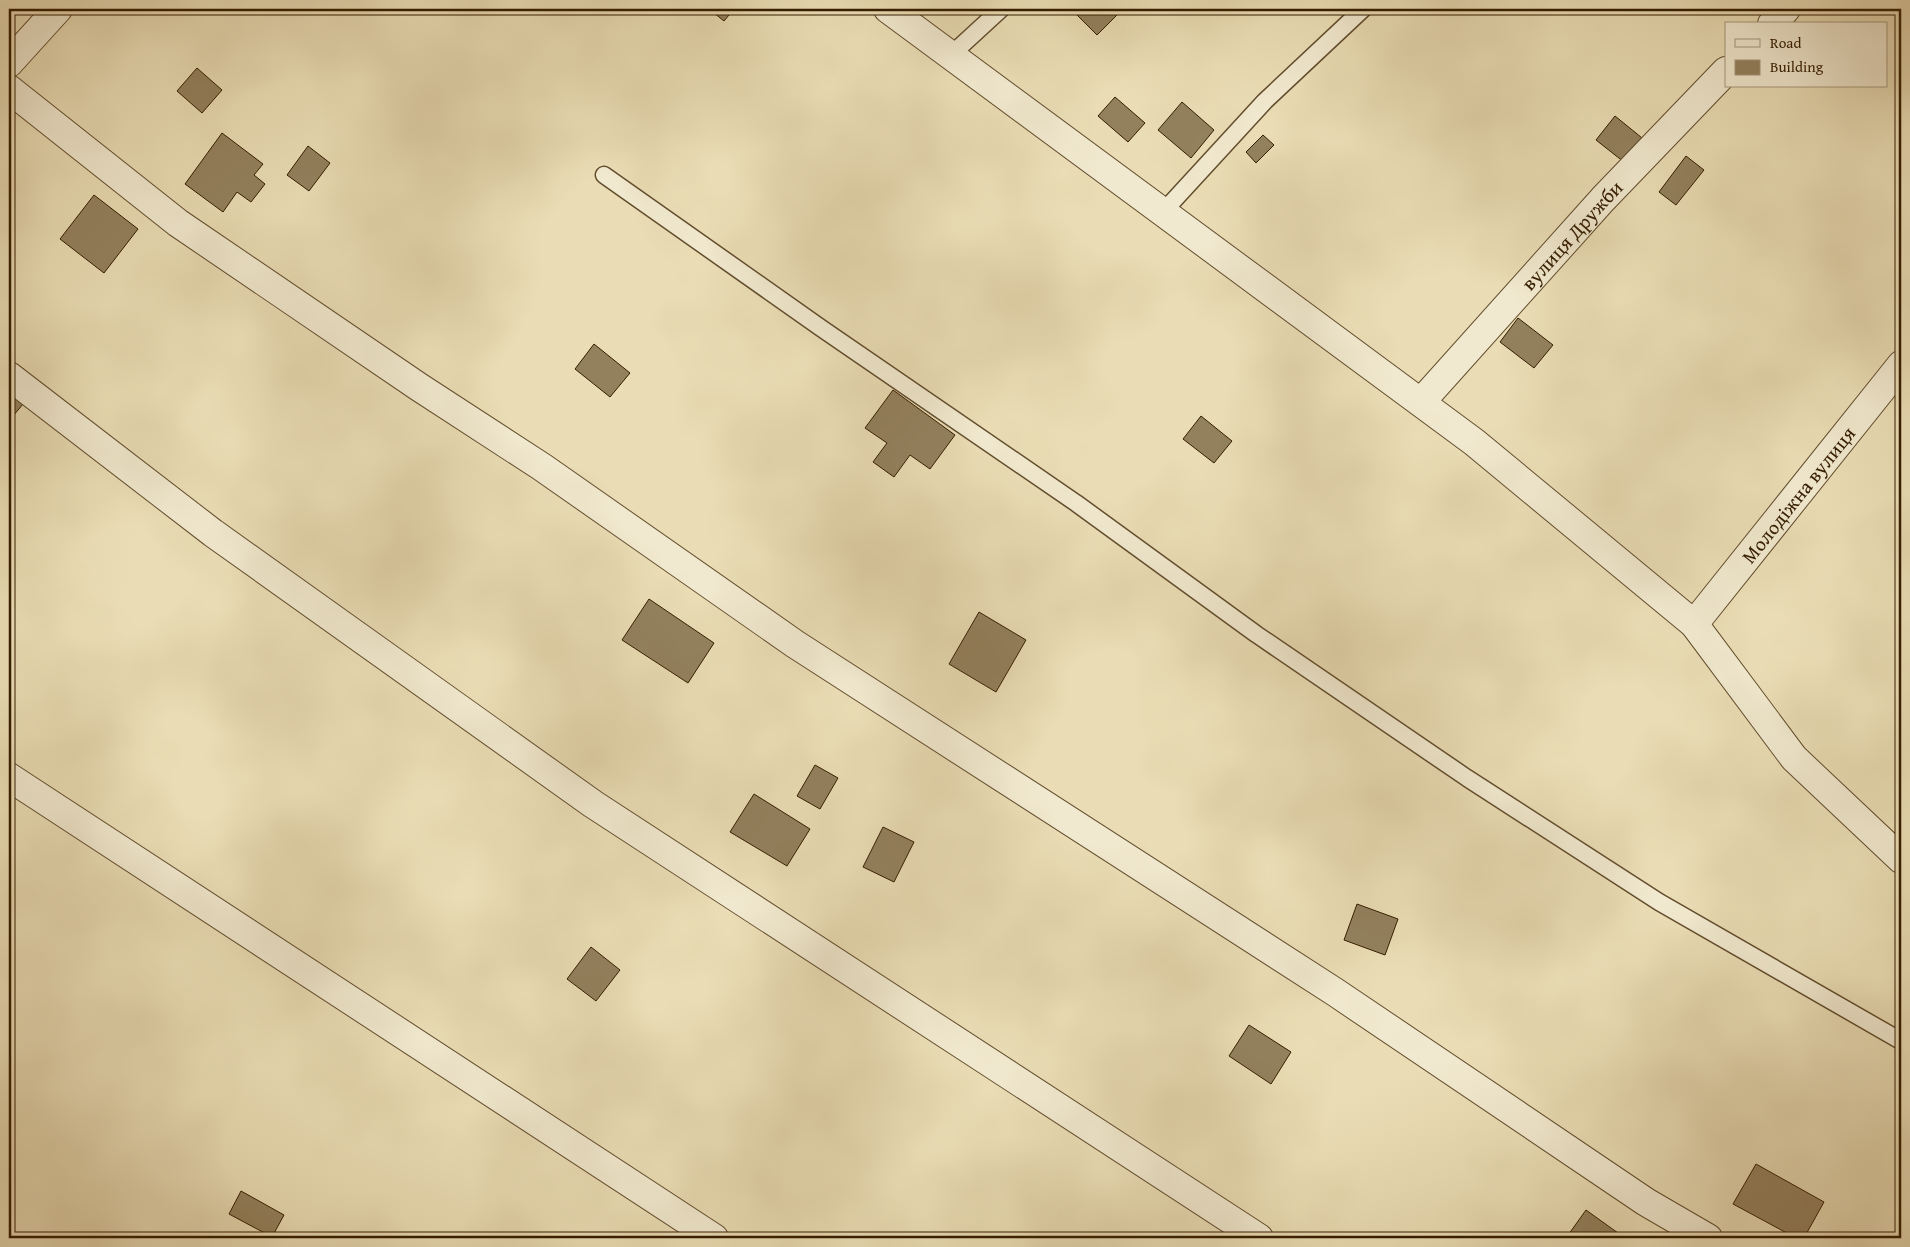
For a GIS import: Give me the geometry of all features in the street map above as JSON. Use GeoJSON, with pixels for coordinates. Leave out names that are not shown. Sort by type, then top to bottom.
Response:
{"type":"FeatureCollection","features":[{"type":"Feature","properties":{"kind":"street"},"geometry":{"type":"LineString","coordinates":[[9,63],[58,9]]}},
{"type":"Feature","properties":{"kind":"street"},"geometry":{"type":"LineString","coordinates":[[888,9],[1474,442],[1694,624],[1794,758],[1901,859]]}},
{"type":"Feature","properties":{"kind":"street"},"geometry":{"type":"LineString","coordinates":[[1774,22],[1786,9]]}},
{"type":"Feature","properties":{"kind":"street","name":"вулиця Дружби"},"geometry":{"type":"LineString","coordinates":[[1421,402],[1603,199],[1725,72]]}},
{"type":"Feature","properties":{"kind":"street"},"geometry":{"type":"LineString","coordinates":[[9,90],[178,223],[419,387],[542,467],[796,644],[1335,992],[1646,1202],[1708,1238]]}},
{"type":"Feature","properties":{"kind":"street","name":"Молодіжна вулиця"},"geometry":{"type":"LineString","coordinates":[[1694,624],[1901,365]]}},
{"type":"Feature","properties":{"kind":"street"},"geometry":{"type":"LineString","coordinates":[[9,376],[213,533],[592,804],[1259,1238]]}},
{"type":"Feature","properties":{"kind":"street"},"geometry":{"type":"LineString","coordinates":[[9,777],[714,1238]]}},
{"type":"Feature","properties":{"kind":"lane"},"geometry":{"type":"LineString","coordinates":[[951,55],[1001,9]]}},
{"type":"Feature","properties":{"kind":"lane"},"geometry":{"type":"LineString","coordinates":[[1163,212],[1265,102],[1363,9]]}},
{"type":"Feature","properties":{"kind":"lane"},"geometry":{"type":"LineString","coordinates":[[604,175],[829,334],[1076,503],[1256,634],[1467,778],[1659,902],[1901,1041]]}},
{"type":"Feature","properties":{"kind":"building"},"geometry":{"type":"Polygon","coordinates":[[[709,9],[734,9],[724,21],[709,9]]]}},
{"type":"Feature","properties":{"kind":"building"},"geometry":{"type":"Polygon","coordinates":[[[1071,9],[1123,9],[1097,35],[1071,9]]]}},
{"type":"Feature","properties":{"kind":"building"},"geometry":{"type":"Polygon","coordinates":[[[197,68],[222,90],[202,113],[177,91],[197,68]]]}},
{"type":"Feature","properties":{"kind":"building"},"geometry":{"type":"Polygon","coordinates":[[[1115,97],[1145,123],[1128,142],[1098,116],[1115,97]]]}},
{"type":"Feature","properties":{"kind":"building"},"geometry":{"type":"Polygon","coordinates":[[[1182,102],[1214,130],[1191,158],[1158,130],[1182,102]]]}},
{"type":"Feature","properties":{"kind":"building"},"geometry":{"type":"Polygon","coordinates":[[[1615,116],[1647,142],[1629,166],[1596,140],[1615,116]]]}},
{"type":"Feature","properties":{"kind":"building"},"geometry":{"type":"Polygon","coordinates":[[[222,133],[263,164],[254,175],[265,184],[251,202],[237,192],[223,212],[185,184],[222,133]]]}},
{"type":"Feature","properties":{"kind":"building"},"geometry":{"type":"Polygon","coordinates":[[[1263,135],[1274,145],[1256,163],[1246,152],[1263,135]]]}},
{"type":"Feature","properties":{"kind":"building"},"geometry":{"type":"Polygon","coordinates":[[[308,146],[330,163],[309,191],[287,175],[308,146]]]}},
{"type":"Feature","properties":{"kind":"building"},"geometry":{"type":"Polygon","coordinates":[[[1686,156],[1704,170],[1676,205],[1659,192],[1686,156]]]}},
{"type":"Feature","properties":{"kind":"building"},"geometry":{"type":"Polygon","coordinates":[[[94,195],[138,229],[104,273],[60,239],[94,195]]]}},
{"type":"Feature","properties":{"kind":"building"},"geometry":{"type":"Polygon","coordinates":[[[1518,318],[1553,345],[1534,368],[1500,342],[1518,318]]]}},
{"type":"Feature","properties":{"kind":"building"},"geometry":{"type":"Polygon","coordinates":[[[594,344],[630,373],[610,397],[575,369],[594,344]]]}},
{"type":"Feature","properties":{"kind":"building"},"geometry":{"type":"Polygon","coordinates":[[[9,381],[29,397],[13,416],[9,413],[9,381]]]}},
{"type":"Feature","properties":{"kind":"building"},"geometry":{"type":"Polygon","coordinates":[[[893,390],[955,435],[930,469],[910,455],[894,477],[873,462],[887,443],[865,428],[893,390]]]}},
{"type":"Feature","properties":{"kind":"building"},"geometry":{"type":"Polygon","coordinates":[[[1201,416],[1232,441],[1214,463],[1183,439],[1201,416]]]}},
{"type":"Feature","properties":{"kind":"building"},"geometry":{"type":"Polygon","coordinates":[[[649,599],[714,643],[688,683],[622,640],[649,599]]]}},
{"type":"Feature","properties":{"kind":"building"},"geometry":{"type":"Polygon","coordinates":[[[979,612],[1026,640],[996,692],[949,664],[979,612]]]}},
{"type":"Feature","properties":{"kind":"building"},"geometry":{"type":"Polygon","coordinates":[[[815,765],[838,778],[820,809],[797,796],[815,765]]]}},
{"type":"Feature","properties":{"kind":"building"},"geometry":{"type":"Polygon","coordinates":[[[754,794],[810,829],[787,866],[730,832],[754,794]]]}},
{"type":"Feature","properties":{"kind":"building"},"geometry":{"type":"Polygon","coordinates":[[[883,827],[914,842],[894,882],[863,867],[883,827]]]}},
{"type":"Feature","properties":{"kind":"building"},"geometry":{"type":"Polygon","coordinates":[[[1357,904],[1398,919],[1385,955],[1344,940],[1357,904]]]}},
{"type":"Feature","properties":{"kind":"building"},"geometry":{"type":"Polygon","coordinates":[[[591,947],[620,970],[596,1001],[567,979],[591,947]]]}},
{"type":"Feature","properties":{"kind":"building"},"geometry":{"type":"Polygon","coordinates":[[[1249,1025],[1291,1052],[1271,1084],[1229,1056],[1249,1025]]]}},
{"type":"Feature","properties":{"kind":"building"},"geometry":{"type":"Polygon","coordinates":[[[1756,1164],[1824,1202],[1804,1238],[1796,1238],[1733,1204],[1756,1164]]]}},
{"type":"Feature","properties":{"kind":"building"},"geometry":{"type":"Polygon","coordinates":[[[241,1191],[284,1215],[272,1237],[229,1214],[241,1191]]]}},
{"type":"Feature","properties":{"kind":"building"},"geometry":{"type":"Polygon","coordinates":[[[1586,1210],[1625,1238],[1566,1238],[1586,1210]]]}}]}
